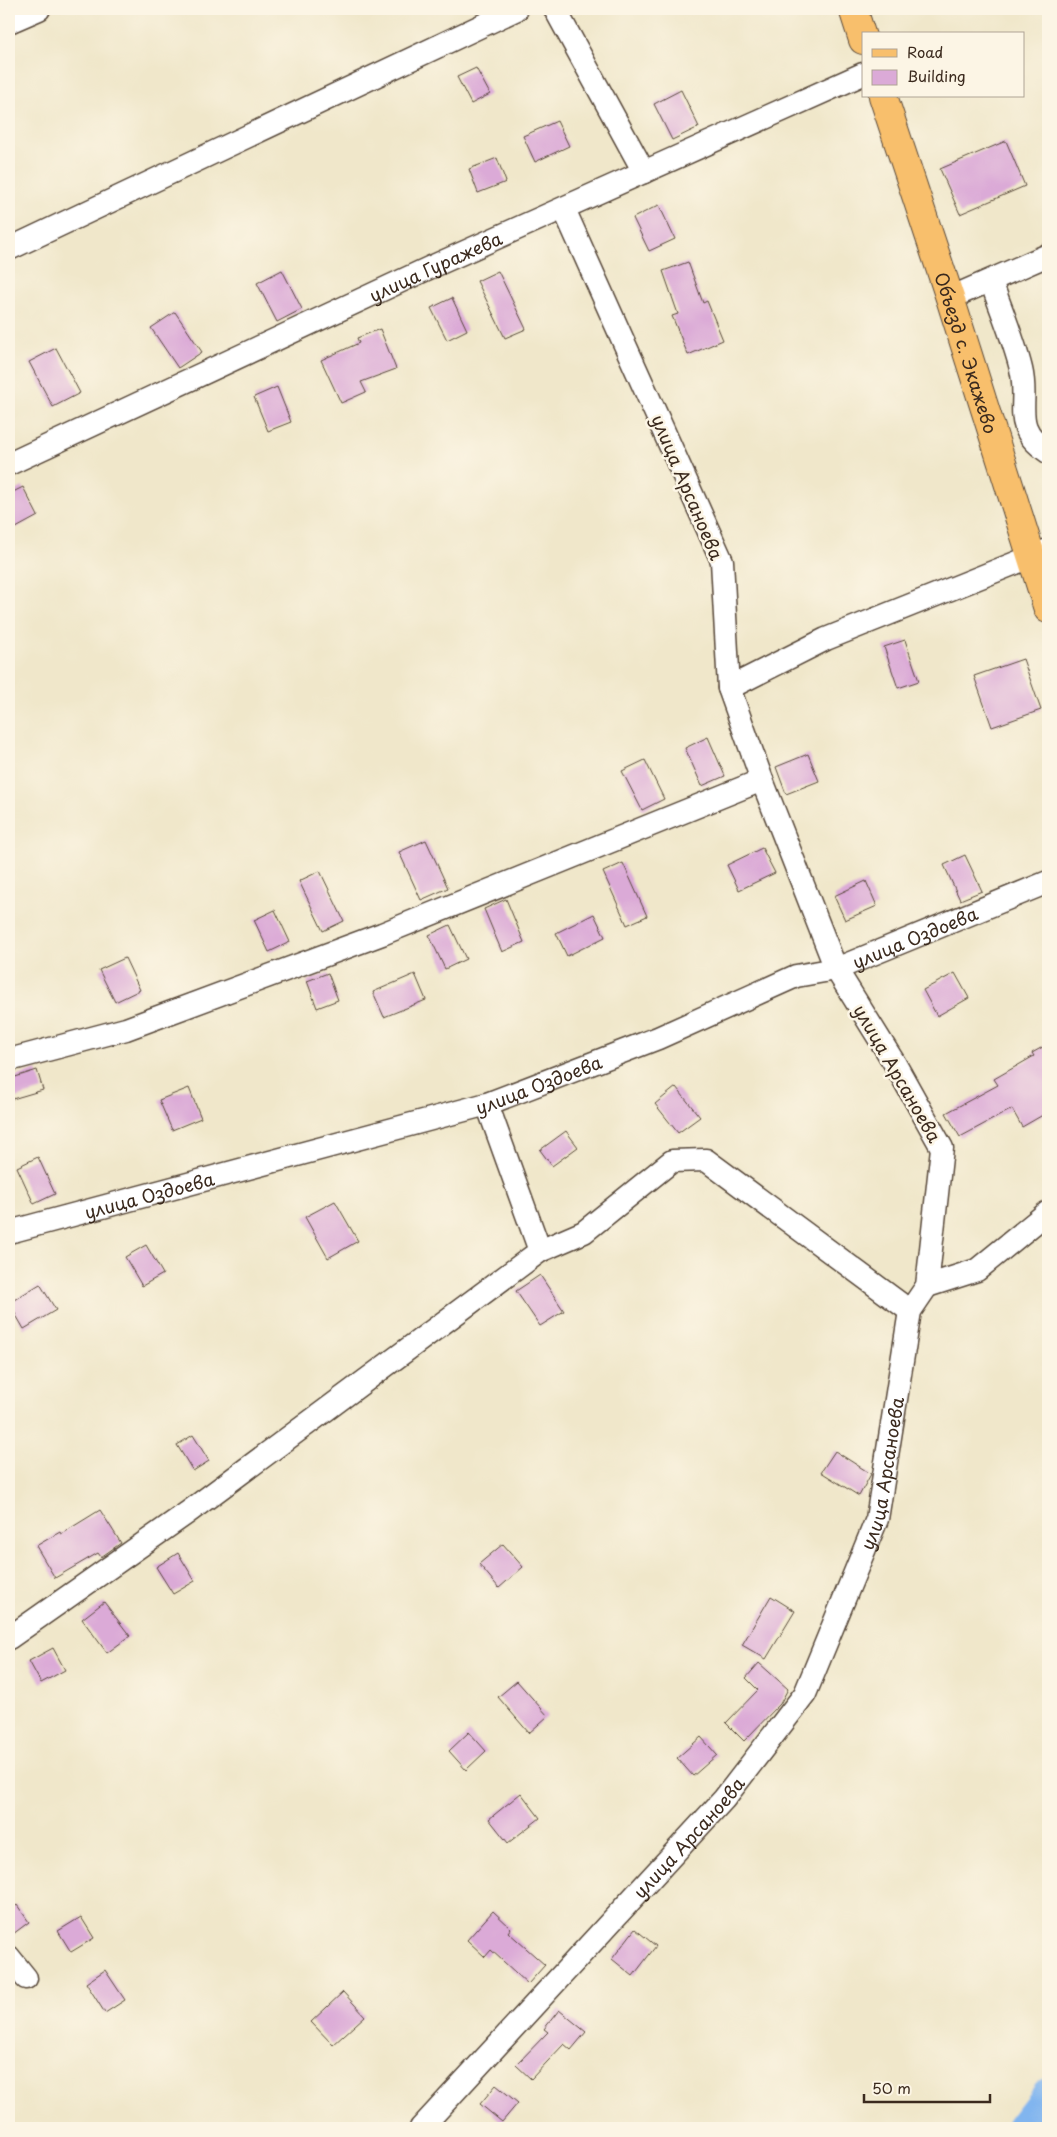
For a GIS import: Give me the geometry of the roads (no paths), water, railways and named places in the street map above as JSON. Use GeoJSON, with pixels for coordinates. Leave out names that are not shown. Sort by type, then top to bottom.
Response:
{"type":"FeatureCollection","features":[{"type":"Feature","properties":{"kind":"main road"},"geometry":{"type":"LineString","coordinates":[[852,9],[862,37]]}},
{"type":"Feature","properties":{"kind":"main road","name":"Объезд с. Экажево"},"geometry":{"type":"LineString","coordinates":[[883,98],[950,298],[1041,553],[1048,609]]}},
{"type":"Feature","properties":{"kind":"street"},"geometry":{"type":"LineString","coordinates":[[9,22],[39,9]]}},
{"type":"Feature","properties":{"kind":"street"},"geometry":{"type":"LineString","coordinates":[[9,250],[517,9]]}},
{"type":"Feature","properties":{"kind":"street"},"geometry":{"type":"LineString","coordinates":[[554,9],[644,172]]}},
{"type":"Feature","properties":{"kind":"street","name":"улица Гуражева"},"geometry":{"type":"LineString","coordinates":[[9,464],[429,268],[862,74]]}},
{"type":"Feature","properties":{"kind":"street","name":"улица Арсаноева"},"geometry":{"type":"LineString","coordinates":[[421,2128],[724,1799],[805,1694],[877,1519],[910,1311],[927,1286],[942,1148],[895,1064],[836,969],[762,780],[729,688],[722,561],[564,209]]}},
{"type":"Feature","properties":{"kind":"street"},"geometry":{"type":"LineString","coordinates":[[950,298],[1048,255]]}},
{"type":"Feature","properties":{"kind":"street"},"geometry":{"type":"LineString","coordinates":[[991,281],[1022,371],[1023,420],[1033,442],[1048,452]]}},
{"type":"Feature","properties":{"kind":"street"},"geometry":{"type":"LineString","coordinates":[[729,688],[826,639],[1041,553]]}},
{"type":"Feature","properties":{"kind":"street"},"geometry":{"type":"LineString","coordinates":[[9,1060],[126,1029],[382,934],[762,780]]}},
{"type":"Feature","properties":{"kind":"street","name":"улица Оздоева"},"geometry":{"type":"LineString","coordinates":[[9,1232],[487,1104],[658,1038],[796,976],[836,969],[1048,882]]}},
{"type":"Feature","properties":{"kind":"street"},"geometry":{"type":"LineString","coordinates":[[487,1104],[540,1251]]}},
{"type":"Feature","properties":{"kind":"street"},"geometry":{"type":"LineString","coordinates":[[9,1638],[187,1513],[540,1251],[584,1232],[672,1161],[706,1160],[910,1311]]}},
{"type":"Feature","properties":{"kind":"street"},"geometry":{"type":"LineString","coordinates":[[927,1286],[977,1270],[1048,1212]]}},
{"type":"Feature","properties":{"kind":"street"},"geometry":{"type":"LineString","coordinates":[[9,1957],[26,1978]]}},
{"type":"Feature","properties":{"kind":"waterway"},"geometry":{"type":"LineString","coordinates":[[1021,2128],[1048,2093]]}}]}
